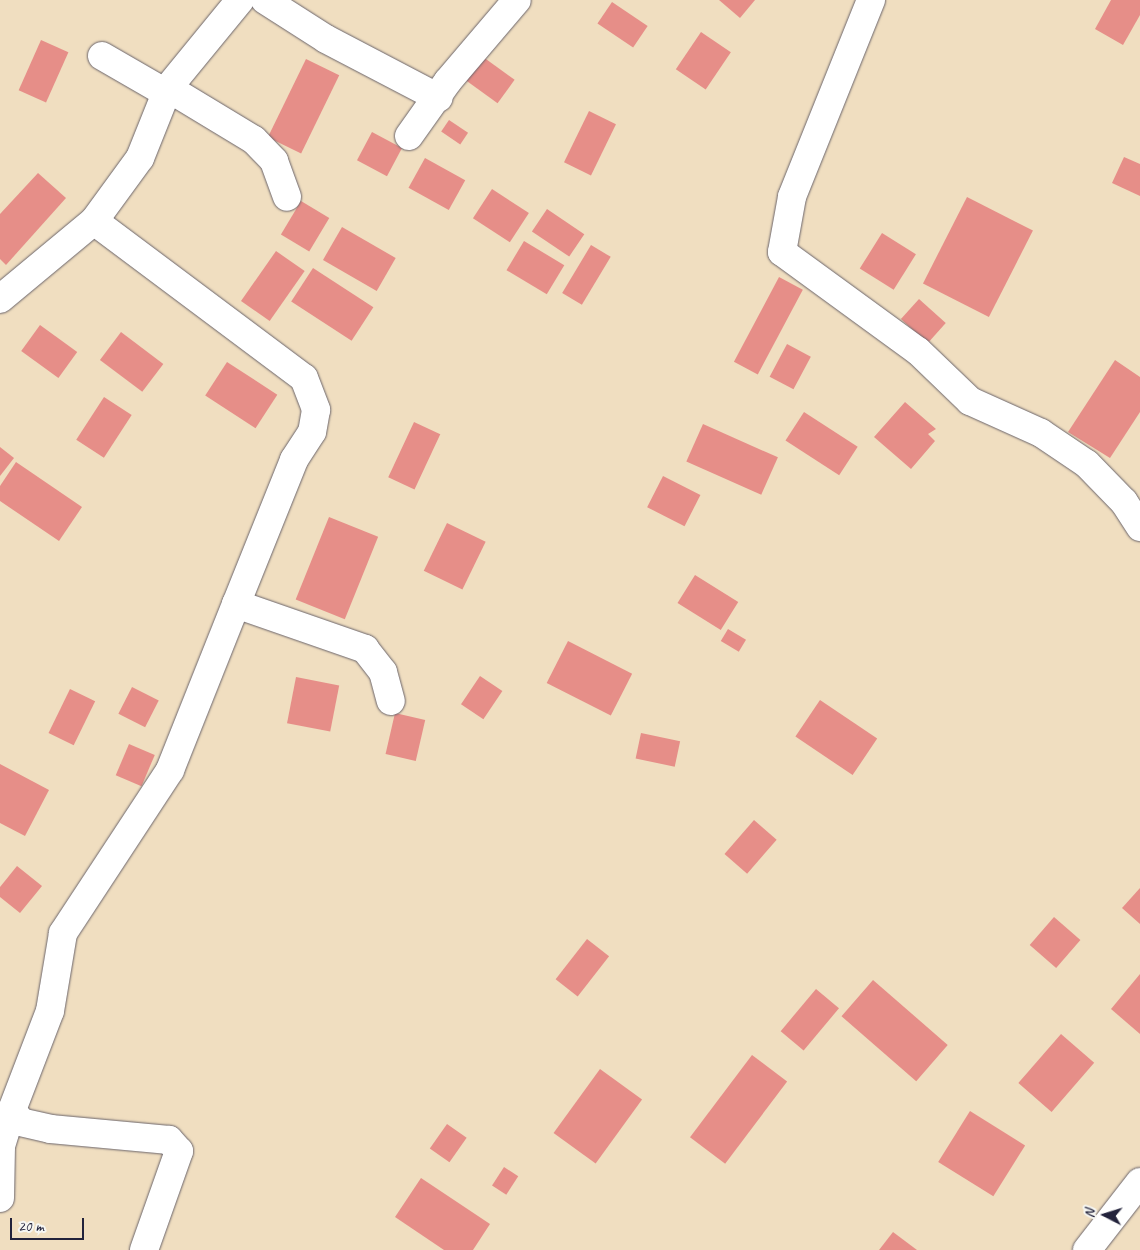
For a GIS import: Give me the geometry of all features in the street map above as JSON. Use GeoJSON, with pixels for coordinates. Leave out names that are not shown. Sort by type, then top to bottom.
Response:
{"type":"FeatureCollection","features":[{"type":"Feature","properties":{"kind":"street"},"geometry":{"type":"LineString","coordinates":[[0,298],[94,221],[140,158],[167,91],[240,0]]}},
{"type":"Feature","properties":{"kind":"street"},"geometry":{"type":"LineString","coordinates":[[266,0],[326,39],[439,98]]}},
{"type":"Feature","properties":{"kind":"street"},"geometry":{"type":"LineString","coordinates":[[409,136],[439,98],[448,81],[518,0]]}},
{"type":"Feature","properties":{"kind":"street"},"geometry":{"type":"LineString","coordinates":[[872,0],[792,197],[782,252],[918,351],[970,401],[1041,433],[1087,464],[1124,502],[1140,527]]}},
{"type":"Feature","properties":{"kind":"street"},"geometry":{"type":"LineString","coordinates":[[102,56],[254,140],[274,161],[287,197]]}},
{"type":"Feature","properties":{"kind":"street"},"geometry":{"type":"LineString","coordinates":[[0,1198],[1,1146],[12,1110],[50,1010],[63,933],[170,770],[294,460],[312,432],[316,410],[304,378],[279,356],[177,286],[94,221]]}},
{"type":"Feature","properties":{"kind":"street"},"geometry":{"type":"LineString","coordinates":[[236,604],[365,649],[383,672],[391,701]]}},
{"type":"Feature","properties":{"kind":"street"},"geometry":{"type":"LineString","coordinates":[[12,1110],[21,1122],[169,1140],[180,1151],[144,1250]]}},
{"type":"Feature","properties":{"kind":"street"},"geometry":{"type":"LineString","coordinates":[[1087,1250],[1140,1182]]}},
{"type":"Feature","properties":{"kind":"building"},"geometry":{"type":"Polygon","coordinates":[[[719,0],[755,0],[740,18],[719,0]]]}},
{"type":"Feature","properties":{"kind":"building"},"geometry":{"type":"Polygon","coordinates":[[[1111,0],[1140,0],[1140,15],[1123,45],[1095,29],[1111,0]]]}},
{"type":"Feature","properties":{"kind":"building"},"geometry":{"type":"Polygon","coordinates":[[[612,2],[648,26],[633,48],[597,24],[612,2]]]}},
{"type":"Feature","properties":{"kind":"building"},"geometry":{"type":"Polygon","coordinates":[[[701,32],[731,52],[706,89],[676,69],[701,32]]]}},
{"type":"Feature","properties":{"kind":"building"},"geometry":{"type":"Polygon","coordinates":[[[41,40],[68,52],[46,102],[19,90],[41,40]]]}},
{"type":"Feature","properties":{"kind":"building"},"geometry":{"type":"Polygon","coordinates":[[[479,54],[515,80],[498,103],[462,77],[479,54]]]}},
{"type":"Feature","properties":{"kind":"building"},"geometry":{"type":"Polygon","coordinates":[[[306,59],[339,75],[301,153],[268,137],[306,59]]]}},
{"type":"Feature","properties":{"kind":"building"},"geometry":{"type":"Polygon","coordinates":[[[589,111],[616,124],[591,175],[564,162],[589,111]]]}},
{"type":"Feature","properties":{"kind":"building"},"geometry":{"type":"Polygon","coordinates":[[[449,120],[468,133],[460,144],[441,132],[449,120]]]}},
{"type":"Feature","properties":{"kind":"building"},"geometry":{"type":"Polygon","coordinates":[[[372,132],[402,148],[387,176],[357,160],[372,132]]]}},
{"type":"Feature","properties":{"kind":"building"},"geometry":{"type":"Polygon","coordinates":[[[1124,157],[1140,164],[1140,196],[1112,183],[1124,157]]]}},
{"type":"Feature","properties":{"kind":"building"},"geometry":{"type":"Polygon","coordinates":[[[425,158],[465,180],[449,210],[409,188],[425,158]]]}},
{"type":"Feature","properties":{"kind":"building"},"geometry":{"type":"Polygon","coordinates":[[[38,173],[66,198],[6,265],[0,259],[0,214],[38,173]]]}},
{"type":"Feature","properties":{"kind":"building"},"geometry":{"type":"Polygon","coordinates":[[[492,189],[529,213],[510,242],[473,218],[492,189]]]}},
{"type":"Feature","properties":{"kind":"building"},"geometry":{"type":"Polygon","coordinates":[[[967,197],[1033,231],[989,317],[923,283],[967,197]]]}},
{"type":"Feature","properties":{"kind":"building"},"geometry":{"type":"Polygon","coordinates":[[[301,201],[329,218],[309,251],[281,234],[301,201]]]}},
{"type":"Feature","properties":{"kind":"building"},"geometry":{"type":"Polygon","coordinates":[[[547,209],[584,234],[569,257],[532,231],[547,209]]]}},
{"type":"Feature","properties":{"kind":"building"},"geometry":{"type":"Polygon","coordinates":[[[342,227],[396,258],[377,291],[323,260],[342,227]]]}},
{"type":"Feature","properties":{"kind":"building"},"geometry":{"type":"Polygon","coordinates":[[[882,233],[916,254],[894,290],[860,269],[882,233]]]}},
{"type":"Feature","properties":{"kind":"building"},"geometry":{"type":"Polygon","coordinates":[[[524,241],[564,265],[547,294],[506,270],[524,241]]]}},
{"type":"Feature","properties":{"kind":"building"},"geometry":{"type":"Polygon","coordinates":[[[591,245],[611,257],[582,305],[562,293],[591,245]]]}},
{"type":"Feature","properties":{"kind":"building"},"geometry":{"type":"Polygon","coordinates":[[[276,251],[305,271],[270,321],[241,301],[276,251]]]}},
{"type":"Feature","properties":{"kind":"building"},"geometry":{"type":"Polygon","coordinates":[[[313,268],[373,307],[352,341],[291,302],[313,268]]]}},
{"type":"Feature","properties":{"kind":"building"},"geometry":{"type":"Polygon","coordinates":[[[779,277],[803,290],[758,374],[734,362],[779,277]]]}},
{"type":"Feature","properties":{"kind":"building"},"geometry":{"type":"Polygon","coordinates":[[[919,299],[946,323],[928,343],[901,319],[919,299]]]}},
{"type":"Feature","properties":{"kind":"building"},"geometry":{"type":"Polygon","coordinates":[[[40,325],[77,352],[58,378],[21,351],[40,325]]]}},
{"type":"Feature","properties":{"kind":"building"},"geometry":{"type":"Polygon","coordinates":[[[121,332],[163,364],[142,392],[100,360],[121,332]]]}},
{"type":"Feature","properties":{"kind":"building"},"geometry":{"type":"Polygon","coordinates":[[[787,344],[811,357],[793,389],[770,377],[787,344]]]}},
{"type":"Feature","properties":{"kind":"building"},"geometry":{"type":"Polygon","coordinates":[[[1115,360],[1140,377],[1140,412],[1110,458],[1068,432],[1115,360]]]}},
{"type":"Feature","properties":{"kind":"building"},"geometry":{"type":"Polygon","coordinates":[[[227,362],[277,395],[256,428],[205,396],[227,362]]]}},
{"type":"Feature","properties":{"kind":"building"},"geometry":{"type":"Polygon","coordinates":[[[104,397],[132,415],[104,458],[76,440],[104,397]]]}},
{"type":"Feature","properties":{"kind":"building"},"geometry":{"type":"Polygon","coordinates":[[[905,402],[936,429],[928,434],[935,441],[911,469],[874,437],[905,402]]]}},
{"type":"Feature","properties":{"kind":"building"},"geometry":{"type":"Polygon","coordinates":[[[804,412],[858,447],[839,475],[785,441],[804,412]]]}},
{"type":"Feature","properties":{"kind":"building"},"geometry":{"type":"Polygon","coordinates":[[[414,422],[440,434],[415,490],[388,477],[414,422]]]}},
{"type":"Feature","properties":{"kind":"building"},"geometry":{"type":"Polygon","coordinates":[[[703,424],[778,457],[761,495],[686,461],[703,424]]]}},
{"type":"Feature","properties":{"kind":"building"},"geometry":{"type":"Polygon","coordinates":[[[0,447],[14,458],[0,476],[0,447]]]}},
{"type":"Feature","properties":{"kind":"building"},"geometry":{"type":"Polygon","coordinates":[[[16,462],[82,507],[59,541],[0,501],[0,486],[16,462]]]}},
{"type":"Feature","properties":{"kind":"building"},"geometry":{"type":"Polygon","coordinates":[[[663,476],[700,495],[685,526],[647,507],[663,476]]]}},
{"type":"Feature","properties":{"kind":"building"},"geometry":{"type":"Polygon","coordinates":[[[329,517],[378,537],[345,619],[296,600],[329,517]]]}},
{"type":"Feature","properties":{"kind":"building"},"geometry":{"type":"Polygon","coordinates":[[[447,523],[486,542],[462,589],[424,571],[447,523]]]}},
{"type":"Feature","properties":{"kind":"building"},"geometry":{"type":"Polygon","coordinates":[[[695,575],[738,602],[721,630],[678,603],[695,575]]]}},
{"type":"Feature","properties":{"kind":"building"},"geometry":{"type":"Polygon","coordinates":[[[728,629],[746,640],[739,652],[721,641],[728,629]]]}},
{"type":"Feature","properties":{"kind":"building"},"geometry":{"type":"Polygon","coordinates":[[[568,641],[632,674],[611,716],[547,683],[568,641]]]}},
{"type":"Feature","properties":{"kind":"building"},"geometry":{"type":"Polygon","coordinates":[[[480,676],[502,691],[483,719],[461,704],[480,676]]]}},
{"type":"Feature","properties":{"kind":"building"},"geometry":{"type":"Polygon","coordinates":[[[296,677],[339,685],[330,732],[287,723],[296,677]]]}},
{"type":"Feature","properties":{"kind":"building"},"geometry":{"type":"Polygon","coordinates":[[[132,687],[159,701],[145,727],[118,714],[132,687]]]}},
{"type":"Feature","properties":{"kind":"building"},"geometry":{"type":"Polygon","coordinates":[[[70,689],[95,701],[74,745],[49,733],[70,689]]]}},
{"type":"Feature","properties":{"kind":"building"},"geometry":{"type":"Polygon","coordinates":[[[820,700],[877,739],[853,775],[795,736],[820,700]]]}},
{"type":"Feature","properties":{"kind":"building"},"geometry":{"type":"Polygon","coordinates":[[[395,713],[425,720],[416,761],[386,754],[395,713]]]}},
{"type":"Feature","properties":{"kind":"building"},"geometry":{"type":"Polygon","coordinates":[[[641,733],[680,741],[675,767],[636,758],[641,733]]]}},
{"type":"Feature","properties":{"kind":"building"},"geometry":{"type":"Polygon","coordinates":[[[129,744],[155,755],[141,786],[116,775],[129,744]]]}},
{"type":"Feature","properties":{"kind":"building"},"geometry":{"type":"Polygon","coordinates":[[[0,764],[49,790],[25,836],[0,823],[0,764]]]}},
{"type":"Feature","properties":{"kind":"building"},"geometry":{"type":"Polygon","coordinates":[[[754,820],[777,840],[747,874],[724,854],[754,820]]]}},
{"type":"Feature","properties":{"kind":"building"},"geometry":{"type":"Polygon","coordinates":[[[17,866],[42,886],[20,913],[0,897],[0,887],[17,866]]]}},
{"type":"Feature","properties":{"kind":"building"},"geometry":{"type":"Polygon","coordinates":[[[1140,888],[1140,924],[1122,908],[1140,888]]]}},
{"type":"Feature","properties":{"kind":"building"},"geometry":{"type":"Polygon","coordinates":[[[1054,917],[1080,940],[1056,968],[1030,945],[1054,917]]]}},
{"type":"Feature","properties":{"kind":"building"},"geometry":{"type":"Polygon","coordinates":[[[587,939],[609,956],[578,996],[556,979],[587,939]]]}},
{"type":"Feature","properties":{"kind":"building"},"geometry":{"type":"Polygon","coordinates":[[[1140,974],[1140,1034],[1111,1009],[1140,974]]]}},
{"type":"Feature","properties":{"kind":"building"},"geometry":{"type":"Polygon","coordinates":[[[873,980],[948,1045],[916,1081],[842,1016],[873,980]]]}},
{"type":"Feature","properties":{"kind":"building"},"geometry":{"type":"Polygon","coordinates":[[[816,989],[839,1008],[804,1050],[781,1031],[816,989]]]}},
{"type":"Feature","properties":{"kind":"building"},"geometry":{"type":"Polygon","coordinates":[[[1061,1034],[1094,1063],[1052,1112],[1018,1083],[1061,1034]]]}},
{"type":"Feature","properties":{"kind":"building"},"geometry":{"type":"Polygon","coordinates":[[[752,1055],[787,1081],[725,1164],[690,1137],[752,1055]]]}},
{"type":"Feature","properties":{"kind":"building"},"geometry":{"type":"Polygon","coordinates":[[[600,1069],[642,1100],[596,1163],[554,1133],[600,1069]]]}},
{"type":"Feature","properties":{"kind":"building"},"geometry":{"type":"Polygon","coordinates":[[[970,1111],[1025,1145],[993,1196],[938,1162],[970,1111]]]}},
{"type":"Feature","properties":{"kind":"building"},"geometry":{"type":"Polygon","coordinates":[[[447,1124],[467,1138],[449,1162],[430,1149],[447,1124]]]}},
{"type":"Feature","properties":{"kind":"building"},"geometry":{"type":"Polygon","coordinates":[[[504,1167],[518,1176],[506,1195],[492,1185],[504,1167]]]}},
{"type":"Feature","properties":{"kind":"building"},"geometry":{"type":"Polygon","coordinates":[[[421,1178],[490,1224],[473,1250],[444,1250],[395,1217],[421,1178]]]}},
{"type":"Feature","properties":{"kind":"building"},"geometry":{"type":"Polygon","coordinates":[[[893,1232],[917,1250],[879,1250],[893,1232]]]}}]}
